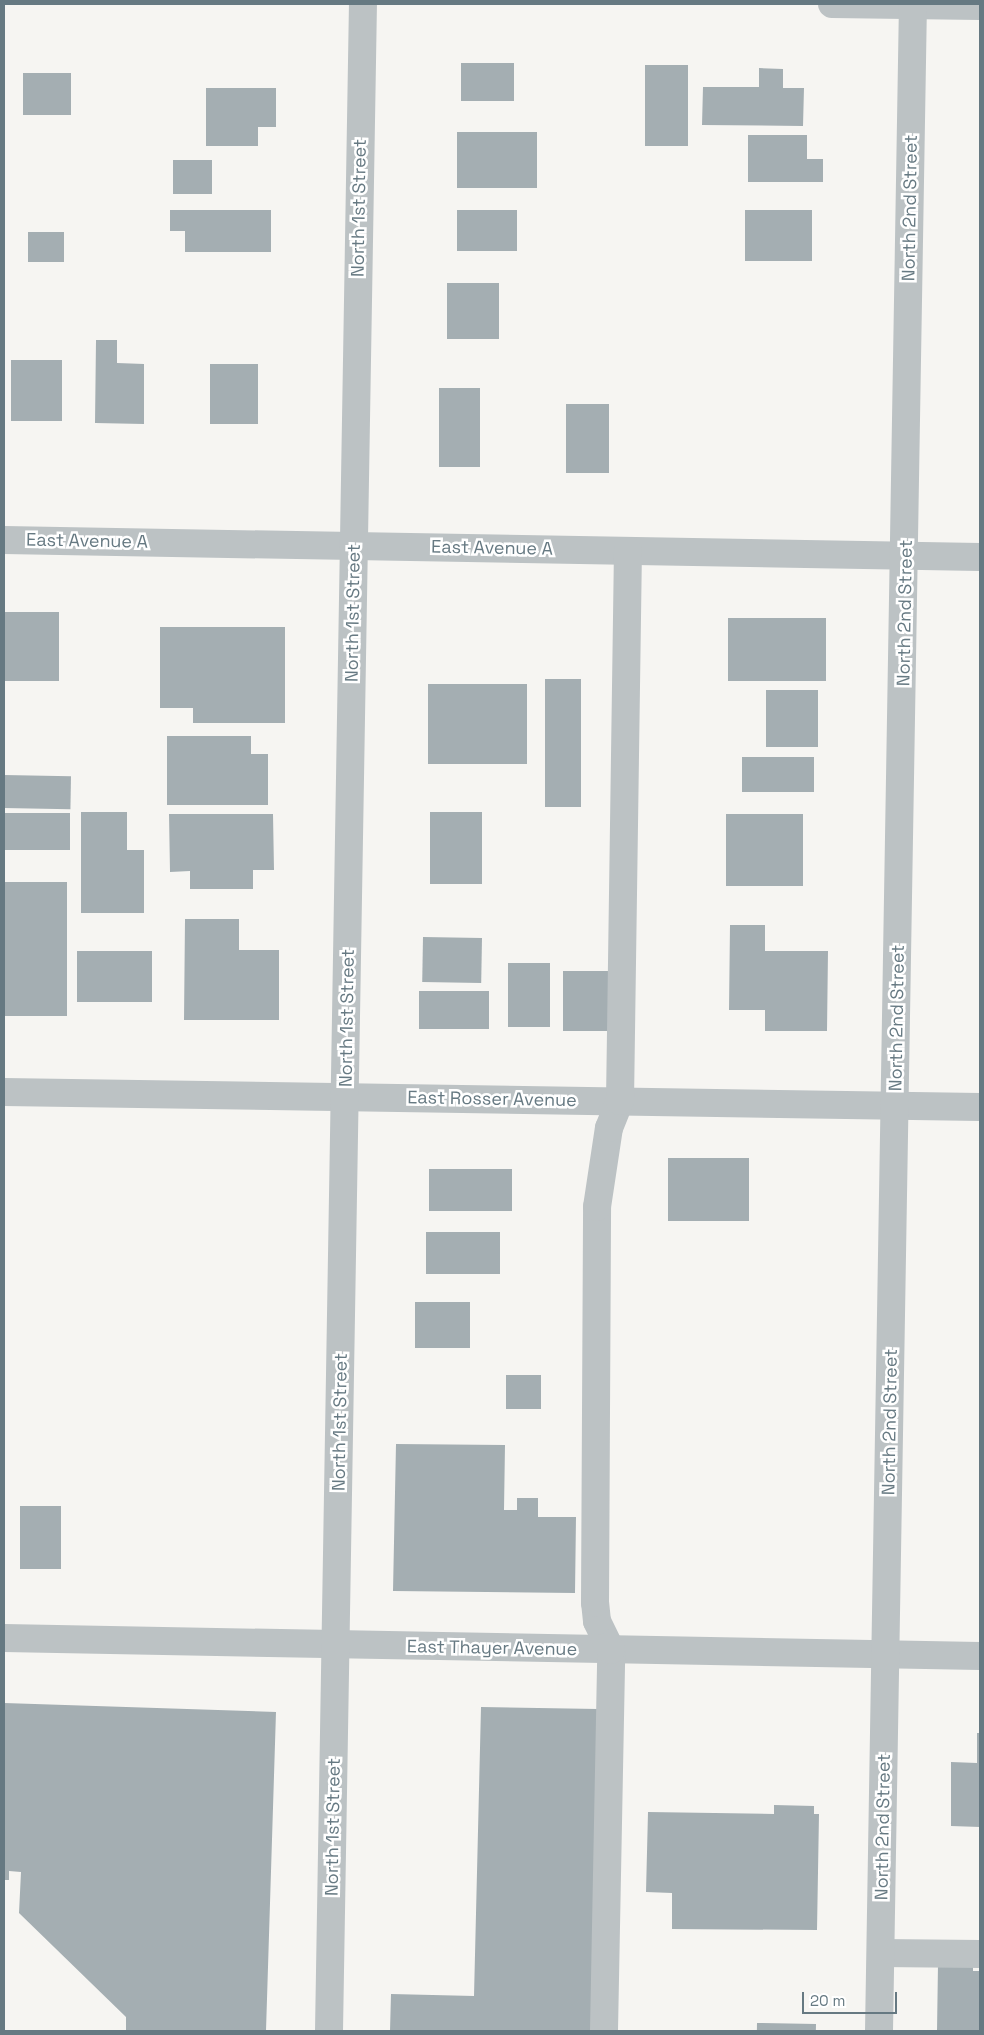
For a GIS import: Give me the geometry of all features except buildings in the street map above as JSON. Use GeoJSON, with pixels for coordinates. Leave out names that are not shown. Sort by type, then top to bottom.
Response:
{"type":"FeatureCollection","features":[{"type":"Feature","properties":{"kind":"street","name":"North 1st Street"},"geometry":{"type":"LineString","coordinates":[[329,2031],[363,4]]}},
{"type":"Feature","properties":{"kind":"street"},"geometry":{"type":"LineString","coordinates":[[832,4],[980,6]]}},
{"type":"Feature","properties":{"kind":"street","name":"North 2nd Street"},"geometry":{"type":"LineString","coordinates":[[879,2031],[906,556],[913,4]]}},
{"type":"Feature","properties":{"kind":"street","name":"East Avenue A"},"geometry":{"type":"LineString","coordinates":[[4,540],[980,558]]}},
{"type":"Feature","properties":{"kind":"street"},"geometry":{"type":"LineString","coordinates":[[604,2031],[611,1650],[597,1621],[594,1604],[597,1207],[609,1128],[620,1101],[628,551]]}},
{"type":"Feature","properties":{"kind":"street","name":"East Rosser Avenue"},"geometry":{"type":"LineString","coordinates":[[4,1092],[980,1107]]}},
{"type":"Feature","properties":{"kind":"street","name":"East Thayer Avenue"},"geometry":{"type":"LineString","coordinates":[[4,1638],[336,1646],[980,1656]]}},
{"type":"Feature","properties":{"kind":"street"},"geometry":{"type":"LineString","coordinates":[[881,1953],[980,1954]]}}]}
